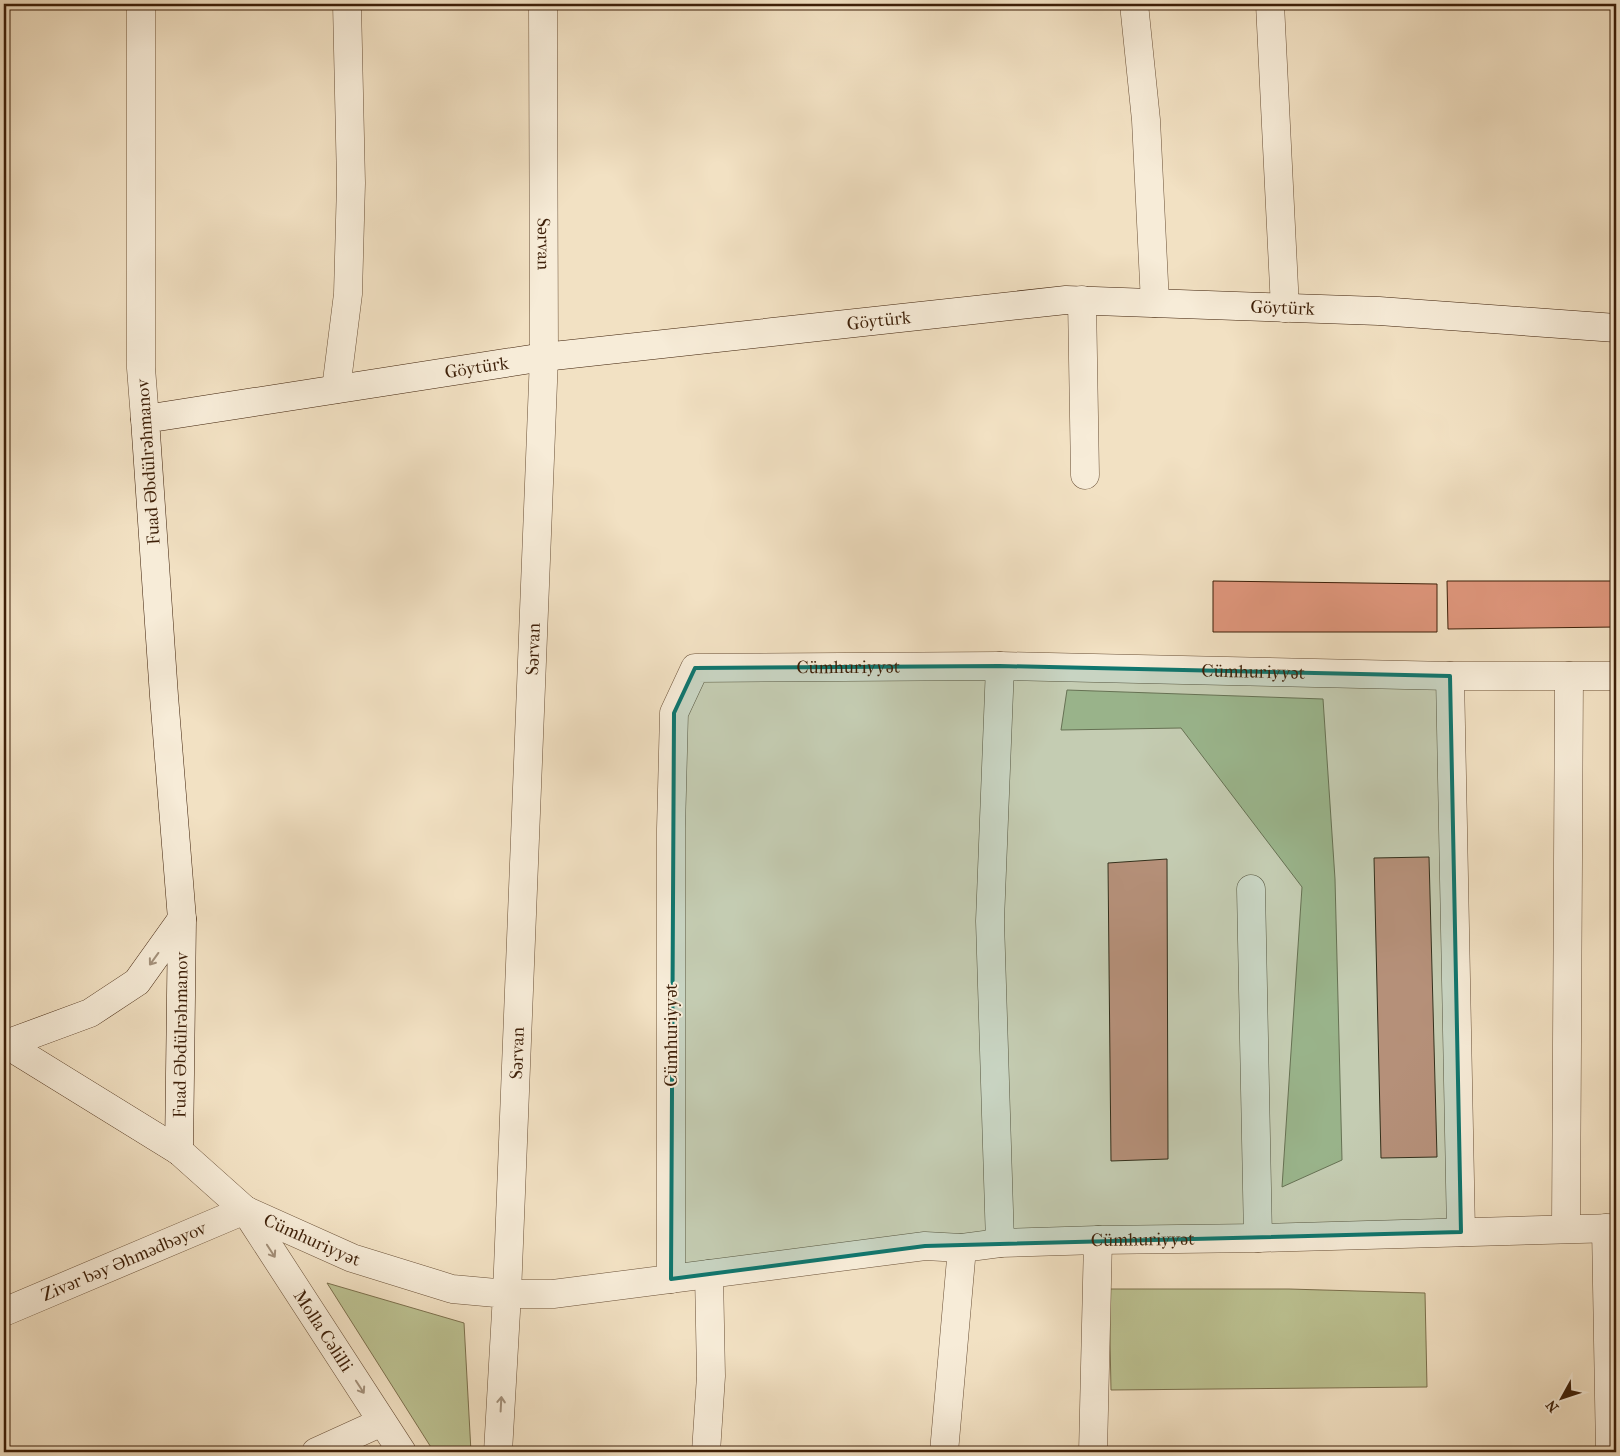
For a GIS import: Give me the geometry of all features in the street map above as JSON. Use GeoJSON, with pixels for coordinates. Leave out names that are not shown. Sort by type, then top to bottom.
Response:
{"type":"FeatureCollection","features":[{"type":"Feature","properties":{"kind":"street","name":"Fuad Əbdülrəhmanov"},"geometry":{"type":"LineString","coordinates":[[140,4],[141,368],[163,686],[182,919],[178,1151]]}},
{"type":"Feature","properties":{"kind":"street"},"geometry":{"type":"LineString","coordinates":[[336,389],[348,294],[351,183],[347,4]]}},
{"type":"Feature","properties":{"kind":"street","name":"Sərvan"},"geometry":{"type":"LineString","coordinates":[[498,1452],[507,1294],[544,357],[543,4]]}},
{"type":"Feature","properties":{"kind":"street"},"geometry":{"type":"LineString","coordinates":[[1134,4],[1146,120],[1155,303]]}},
{"type":"Feature","properties":{"kind":"street"},"geometry":{"type":"LineString","coordinates":[[1270,4],[1285,308]]}},
{"type":"Feature","properties":{"kind":"street","name":"Göytürk"},"geometry":{"type":"LineString","coordinates":[[145,418],[544,357],[1066,300],[1379,311],[1616,328]]}},
{"type":"Feature","properties":{"kind":"street"},"geometry":{"type":"LineString","coordinates":[[1082,300],[1085,475]]}},
{"type":"Feature","properties":{"kind":"street"},"geometry":{"type":"LineString","coordinates":[[1000,666],[990,921],[1000,1243]]}},
{"type":"Feature","properties":{"kind":"street","name":"Cümhuriyyət"},"geometry":{"type":"LineString","coordinates":[[671,1279],[671,829],[674,713],[695,668],[1000,666],[1450,676],[1616,676]]}},
{"type":"Feature","properties":{"kind":"street"},"geometry":{"type":"LineString","coordinates":[[1450,676],[1461,1232]]}},
{"type":"Feature","properties":{"kind":"street"},"geometry":{"type":"LineString","coordinates":[[1566,1228],[1569,676]]}},
{"type":"Feature","properties":{"kind":"street"},"geometry":{"type":"LineString","coordinates":[[1251,889],[1258,1238]]}},
{"type":"Feature","properties":{"kind":"street","name":"Fuad Əbdülrəhmanov"},"geometry":{"type":"LineString","coordinates":[[5,1044],[90,1012],[137,982],[182,919]]}},
{"type":"Feature","properties":{"kind":"street","name":"Cümhuriyyət"},"geometry":{"type":"LineString","coordinates":[[5,1044],[178,1151],[244,1210],[352,1258],[452,1289],[507,1294],[553,1294],[925,1246],[962,1248],[1000,1243],[1611,1228]]}},
{"type":"Feature","properties":{"kind":"street","name":"Zivər bəy Əhmədbəyov"},"geometry":{"type":"LineString","coordinates":[[4,1312],[244,1210]]}},
{"type":"Feature","properties":{"kind":"street","name":"Molla Cəlilli"},"geometry":{"type":"LineString","coordinates":[[244,1210],[402,1452]]}},
{"type":"Feature","properties":{"kind":"street"},"geometry":{"type":"LineString","coordinates":[[1610,1452],[1611,1228]]}},
{"type":"Feature","properties":{"kind":"street"},"geometry":{"type":"LineString","coordinates":[[1093,1452],[1098,1240]]}},
{"type":"Feature","properties":{"kind":"street"},"geometry":{"type":"LineString","coordinates":[[944,1452],[962,1248]]}},
{"type":"Feature","properties":{"kind":"street"},"geometry":{"type":"LineString","coordinates":[[706,1452],[711,1376],[710,1274]]}},
{"type":"Feature","properties":{"kind":"street"},"geometry":{"type":"LineString","coordinates":[[316,1452],[382,1422]]}},
{"type":"Feature","properties":{"kind":"highlighted area"},"geometry":{"type":"Polygon","coordinates":[[[1000,666],[1450,676],[1461,1232],[925,1246],[671,1279],[674,713],[695,668],[1000,666]]]}},
{"type":"Feature","properties":{"kind":"green space"},"geometry":{"type":"Polygon","coordinates":[[[1067,690],[1323,699],[1335,879],[1342,1160],[1282,1187],[1302,887],[1181,728],[1061,730],[1067,690]]]}},
{"type":"Feature","properties":{"kind":"green space"},"geometry":{"type":"Polygon","coordinates":[[[327,1283],[464,1323],[471,1452],[434,1452],[327,1283]]]}},
{"type":"Feature","properties":{"kind":"green space"},"geometry":{"type":"Polygon","coordinates":[[[1109,1289],[1289,1289],[1425,1293],[1427,1387],[1111,1390],[1109,1289]]]}},
{"type":"Feature","properties":{"kind":"building"},"geometry":{"type":"Polygon","coordinates":[[[1213,581],[1437,584],[1437,632],[1213,632],[1213,581]]]}},
{"type":"Feature","properties":{"kind":"building"},"geometry":{"type":"Polygon","coordinates":[[[1447,581],[1616,581],[1616,627],[1448,629],[1447,581]]]}},
{"type":"Feature","properties":{"kind":"building"},"geometry":{"type":"Polygon","coordinates":[[[1429,857],[1437,1157],[1381,1158],[1374,858],[1429,857]]]}},
{"type":"Feature","properties":{"kind":"building"},"geometry":{"type":"Polygon","coordinates":[[[1167,859],[1168,1159],[1111,1161],[1108,863],[1167,859]]]}}]}
